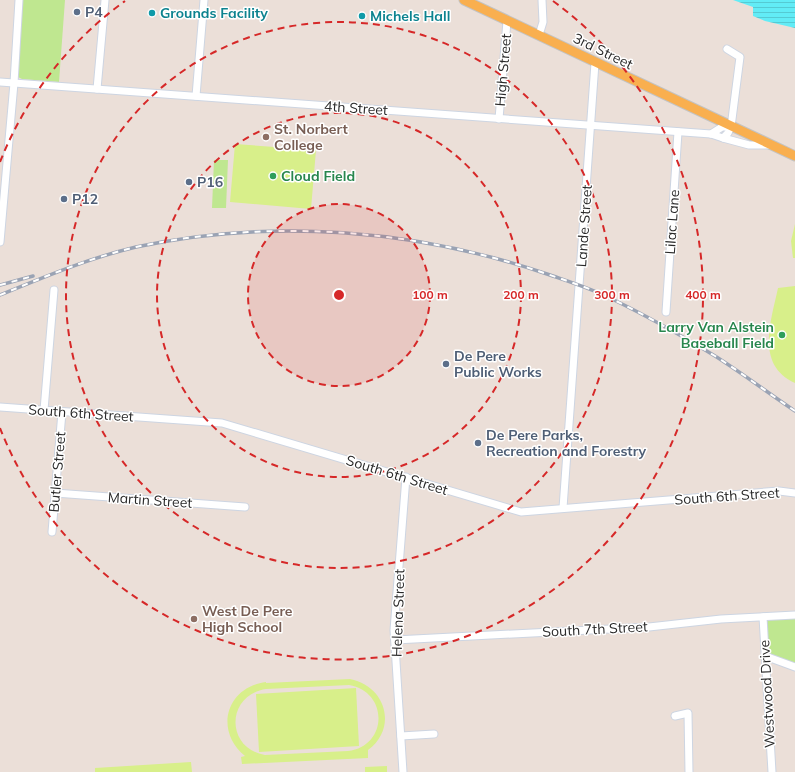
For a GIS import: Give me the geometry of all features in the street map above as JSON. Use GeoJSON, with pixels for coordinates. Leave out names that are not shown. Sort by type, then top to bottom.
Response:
{"type":"FeatureCollection","features":[{"type":"Feature","properties":{"kind":"main road","name":"3rd Street"},"geometry":{"type":"LineString","coordinates":[[464,0],[795,156]]}},
{"type":"Feature","properties":{"kind":"street"},"geometry":{"type":"LineString","coordinates":[[0,242],[14,83],[19,0]]}},
{"type":"Feature","properties":{"kind":"street"},"geometry":{"type":"LineString","coordinates":[[97,89],[105,0]]}},
{"type":"Feature","properties":{"kind":"street"},"geometry":{"type":"LineString","coordinates":[[196,96],[204,0]]}},
{"type":"Feature","properties":{"kind":"street"},"geometry":{"type":"LineString","coordinates":[[539,35],[543,22],[542,0]]}},
{"type":"Feature","properties":{"kind":"street","name":"High Street"},"geometry":{"type":"LineString","coordinates":[[499,119],[507,21]]}},
{"type":"Feature","properties":{"kind":"street"},"geometry":{"type":"LineString","coordinates":[[723,138],[731,127],[740,57],[727,49]]}},
{"type":"Feature","properties":{"kind":"street","name":"Lande Street"},"geometry":{"type":"LineString","coordinates":[[563,508],[595,63]]}},
{"type":"Feature","properties":{"kind":"street","name":"4th Street"},"geometry":{"type":"LineString","coordinates":[[0,82],[711,134],[749,145],[770,145]]}},
{"type":"Feature","properties":{"kind":"street","name":"4th Street"},"geometry":{"type":"LineString","coordinates":[[711,134],[722,127],[731,127]]}},
{"type":"Feature","properties":{"kind":"street","name":"Lilac Lane"},"geometry":{"type":"LineString","coordinates":[[666,312],[678,132]]}},
{"type":"Feature","properties":{"kind":"street"},"geometry":{"type":"LineString","coordinates":[[44,410],[54,290]]}},
{"type":"Feature","properties":{"kind":"street","name":"South 6th Street"},"geometry":{"type":"LineString","coordinates":[[0,407],[222,423],[521,512],[779,491],[795,493]]}},
{"type":"Feature","properties":{"kind":"street","name":"Butler Street"},"geometry":{"type":"LineString","coordinates":[[52,532],[62,412]]}},
{"type":"Feature","properties":{"kind":"street","name":"Helena Street"},"geometry":{"type":"LineString","coordinates":[[403,772],[394,630],[406,477]]}},
{"type":"Feature","properties":{"kind":"street","name":"Martin Street"},"geometry":{"type":"LineString","coordinates":[[56,493],[245,507]]}},
{"type":"Feature","properties":{"kind":"street","name":"South 7th Street"},"geometry":{"type":"LineString","coordinates":[[395,640],[644,627],[721,619],[795,615]]}},
{"type":"Feature","properties":{"kind":"street","name":"Westwood Drive"},"geometry":{"type":"LineString","coordinates":[[763,617],[772,772]]}},
{"type":"Feature","properties":{"kind":"street"},"geometry":{"type":"LineString","coordinates":[[765,656],[795,667]]}},
{"type":"Feature","properties":{"kind":"street"},"geometry":{"type":"LineString","coordinates":[[675,716],[688,713],[689,772]]}},
{"type":"Feature","properties":{"kind":"street"},"geometry":{"type":"LineString","coordinates":[[400,736],[434,734]]}},
{"type":"Feature","properties":{"kind":"green space"},"geometry":{"type":"Polygon","coordinates":[[[22,0],[65,0],[59,82],[22,79],[18,77],[22,0]]]}},
{"type":"Feature","properties":{"kind":"green space","name":"Cloud Field"},"geometry":{"type":"Polygon","coordinates":[[[235,144],[316,150],[311,209],[230,202],[235,144]]]}},
{"type":"Feature","properties":{"kind":"green space"},"geometry":{"type":"Polygon","coordinates":[[[214,160],[228,160],[226,208],[212,208],[214,160]]]}},
{"type":"Feature","properties":{"kind":"green space"},"geometry":{"type":"Polygon","coordinates":[[[795,224],[795,258],[793,258],[791,241],[795,224]]]}},
{"type":"Feature","properties":{"kind":"green space","name":"Larry Van Alstein Baseball Field"},"geometry":{"type":"Polygon","coordinates":[[[795,286],[795,383],[782,375],[774,365],[770,354],[769,341],[772,314],[778,288],[795,286]]]}},
{"type":"Feature","properties":{"kind":"green space"},"geometry":{"type":"Polygon","coordinates":[[[795,615],[795,667],[765,656],[763,617],[795,615]]]}},
{"type":"Feature","properties":{"kind":"green space"},"geometry":{"type":"Polygon","coordinates":[[[350,679],[362,683],[372,690],[384,709],[385,720],[383,731],[377,741],[368,750],[368,758],[242,764],[241,757],[245,756],[235,746],[230,735],[227,723],[229,712],[234,701],[241,692],[252,686],[266,683],[350,679]],[[349,685],[266,689],[253,693],[243,701],[238,711],[236,722],[237,733],[243,743],[252,750],[265,755],[348,751],[361,747],[371,740],[376,730],[378,719],[377,708],[371,698],[362,690],[349,685]]]}},
{"type":"Feature","properties":{"kind":"green space"},"geometry":{"type":"Polygon","coordinates":[[[356,688],[359,746],[259,752],[256,694],[356,688]]]}},
{"type":"Feature","properties":{"kind":"green space"},"geometry":{"type":"Polygon","coordinates":[[[191,762],[192,772],[95,772],[95,768],[191,762]]]}},
{"type":"Feature","properties":{"kind":"green space"},"geometry":{"type":"Polygon","coordinates":[[[387,766],[387,772],[365,772],[365,767],[387,766]]]}},
{"type":"Feature","properties":{"kind":"water"},"geometry":{"type":"Polygon","coordinates":[[[733,0],[795,0],[795,28],[765,21],[753,16],[753,7],[733,0]]]}},
{"type":"Feature","properties":{"kind":"railway"},"geometry":{"type":"LineString","coordinates":[[0,295],[67,268],[118,251],[187,238],[239,233],[291,231],[343,233],[395,238],[446,247],[497,259],[547,274],[598,292],[653,320],[715,356],[795,411]]}},
{"type":"Feature","properties":{"kind":"railway"},"geometry":{"type":"LineString","coordinates":[[0,285],[33,276]]}},
{"type":"Feature","properties":{"kind":"place","name":"P4"},"geometry":{"type":"Point","coordinates":[77,12]}},
{"type":"Feature","properties":{"kind":"place","name":"Grounds Facility"},"geometry":{"type":"Point","coordinates":[152,13]}},
{"type":"Feature","properties":{"kind":"place","name":"Michels Hall"},"geometry":{"type":"Point","coordinates":[362,16]}},
{"type":"Feature","properties":{"kind":"place","name":"St. Norbert College"},"geometry":{"type":"Point","coordinates":[266,137]}},
{"type":"Feature","properties":{"kind":"place","name":"Cloud Field"},"geometry":{"type":"Point","coordinates":[273,176]}},
{"type":"Feature","properties":{"kind":"place","name":"P16"},"geometry":{"type":"Point","coordinates":[189,182]}},
{"type":"Feature","properties":{"kind":"place","name":"P12"},"geometry":{"type":"Point","coordinates":[64,199]}},
{"type":"Feature","properties":{"kind":"place","name":"Larry Van Alstein Baseball Field"},"geometry":{"type":"Point","coordinates":[782,335]}},
{"type":"Feature","properties":{"kind":"place","name":"De Pere Public Works"},"geometry":{"type":"Point","coordinates":[446,364]}},
{"type":"Feature","properties":{"kind":"place","name":"De Pere Parks, Recreation and Forestry"},"geometry":{"type":"Point","coordinates":[478,443]}},
{"type":"Feature","properties":{"kind":"place","name":"West De Pere High School"},"geometry":{"type":"Point","coordinates":[194,619]}}]}
